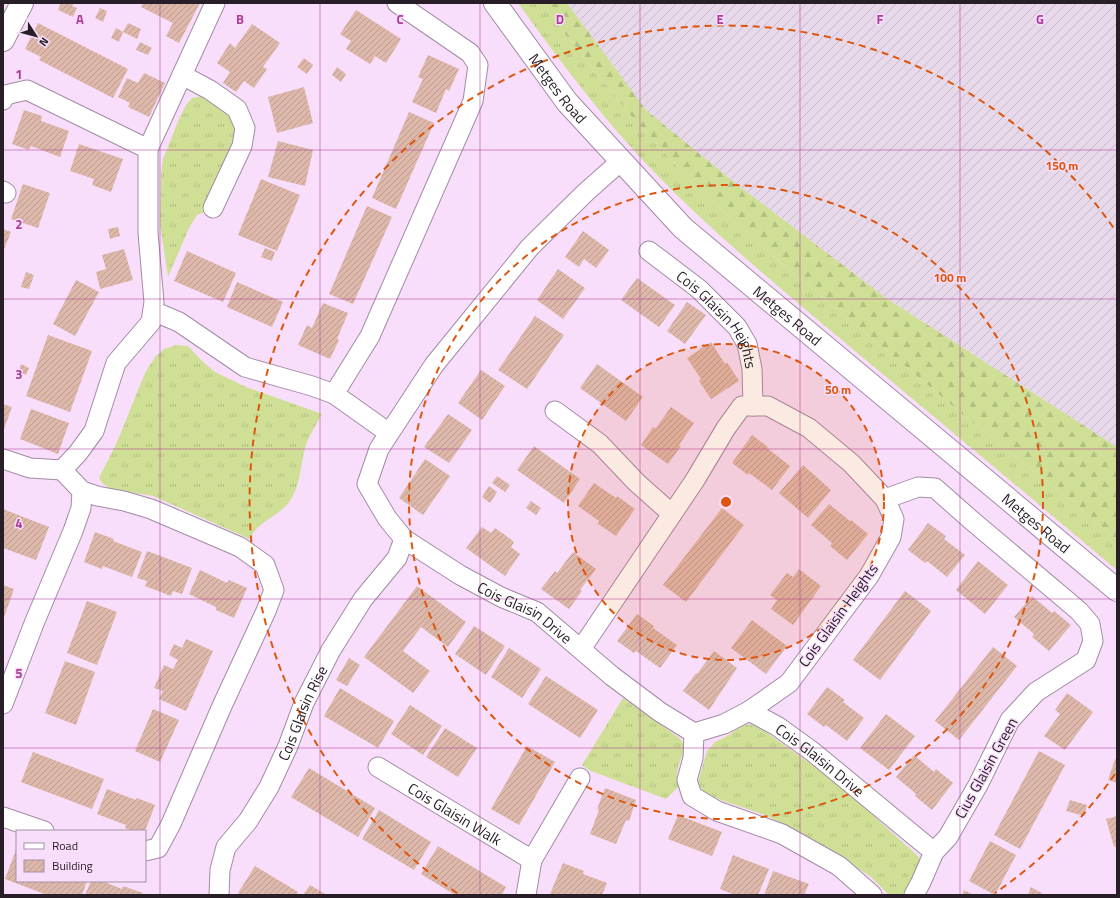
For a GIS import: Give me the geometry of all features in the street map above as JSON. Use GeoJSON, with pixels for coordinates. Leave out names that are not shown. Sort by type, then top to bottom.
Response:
{"type":"FeatureCollection","features":[{"type":"Feature","properties":{"kind":"street"},"geometry":{"type":"LineString","coordinates":[[3,40],[22,3]]}},
{"type":"Feature","properties":{"kind":"street"},"geometry":{"type":"LineString","coordinates":[[62,470],[78,453],[94,431],[116,363],[151,322],[154,302],[148,233],[148,149],[215,3]]}},
{"type":"Feature","properties":{"kind":"street"},"geometry":{"type":"LineString","coordinates":[[334,394],[370,336],[473,101],[478,65],[470,53],[397,3]]}},
{"type":"Feature","properties":{"kind":"street","name":"Metges Road"},"geometry":{"type":"LineString","coordinates":[[495,3],[567,102],[683,228],[1117,590]]}},
{"type":"Feature","properties":{"kind":"street"},"geometry":{"type":"LineString","coordinates":[[182,75],[210,90],[237,110],[245,128],[242,146],[214,208]]}},
{"type":"Feature","properties":{"kind":"street"},"geometry":{"type":"LineString","coordinates":[[3,100],[5,94],[28,90],[148,149]]}},
{"type":"Feature","properties":{"kind":"street"},"geometry":{"type":"LineString","coordinates":[[153,311],[179,322],[245,366],[334,394],[389,433],[434,365],[530,247],[586,192],[621,161]]}},
{"type":"Feature","properties":{"kind":"street","name":"Cois Glaisin Heights"},"geometry":{"type":"LineString","coordinates":[[649,251],[698,290],[737,327],[748,344],[752,369],[753,406],[768,406],[809,428],[850,463],[885,499],[894,519],[890,537],[869,576],[789,683],[749,711]]}},
{"type":"Feature","properties":{"kind":"street"},"geometry":{"type":"LineString","coordinates":[[581,649],[695,480],[726,428],[742,406],[753,406]]}},
{"type":"Feature","properties":{"kind":"street"},"geometry":{"type":"LineString","coordinates":[[556,412],[600,444],[636,482],[672,514]]}},
{"type":"Feature","properties":{"kind":"street","name":"Cois Glaisin Drive"},"geometry":{"type":"LineString","coordinates":[[389,433],[379,449],[367,484],[387,518],[404,539],[467,579],[501,597],[538,612],[612,676],[660,712],[694,733]]}},
{"type":"Feature","properties":{"kind":"street"},"geometry":{"type":"LineString","coordinates":[[3,459],[30,468],[62,470],[82,491],[151,509],[240,546],[265,566],[274,590],[266,612],[222,706],[172,824],[158,848],[146,851]]}},
{"type":"Feature","properties":{"kind":"street","name":"Cius Glaisin Green"},"geometry":{"type":"LineString","coordinates":[[885,499],[918,487],[935,488],[1079,611],[1090,624],[1093,641],[1086,660],[1036,692],[1010,720],[978,785],[948,838],[934,852],[914,895]]}},
{"type":"Feature","properties":{"kind":"street"},"geometry":{"type":"LineString","coordinates":[[3,704],[35,621],[73,531],[81,508],[82,491]]}},
{"type":"Feature","properties":{"kind":"street","name":"Cois Glaisin Rise"},"geometry":{"type":"LineString","coordinates":[[219,895],[220,870],[226,847],[248,821],[269,787],[288,746],[304,703],[331,650],[363,599],[397,558],[404,539]]}},
{"type":"Feature","properties":{"kind":"street"},"geometry":{"type":"LineString","coordinates":[[749,711],[724,724],[694,733],[693,758],[687,780],[692,796],[717,810],[782,834],[838,866],[872,895]]}},
{"type":"Feature","properties":{"kind":"street","name":"Cois Glaisin Drive"},"geometry":{"type":"LineString","coordinates":[[749,711],[778,726],[807,748],[934,852]]}},
{"type":"Feature","properties":{"kind":"street","name":"Cois Glaisin Walk"},"geometry":{"type":"LineString","coordinates":[[378,767],[532,860]]}},
{"type":"Feature","properties":{"kind":"street"},"geometry":{"type":"LineString","coordinates":[[526,895],[532,860],[580,778]]}},
{"type":"Feature","properties":{"kind":"street"},"geometry":{"type":"LineString","coordinates":[[3,817],[41,830]]}},
{"type":"Feature","properties":{"kind":"shaded area"},"geometry":{"type":"Polygon","coordinates":[[[567,3],[1117,3],[1117,447],[886,298],[734,182],[646,110],[567,3]]]}},
{"type":"Feature","properties":{"kind":"green space"},"geometry":{"type":"Polygon","coordinates":[[[518,3],[543,3],[564,32],[633,118],[698,189],[779,261],[971,421],[1073,502],[1117,540],[1117,570],[803,308],[701,218],[653,171],[599,110],[518,3]]]}},
{"type":"Feature","properties":{"kind":"green space"},"geometry":{"type":"Polygon","coordinates":[[[543,3],[567,3],[646,110],[734,182],[886,298],[1117,447],[1117,540],[1073,502],[971,421],[779,261],[698,189],[633,118],[564,32],[543,3]]]}},
{"type":"Feature","properties":{"kind":"green space"},"geometry":{"type":"Polygon","coordinates":[[[202,96],[234,116],[238,133],[205,212],[197,215],[189,228],[168,277],[160,224],[161,175],[163,159],[186,105],[192,98],[202,96]]]}},
{"type":"Feature","properties":{"kind":"green space"},"geometry":{"type":"Polygon","coordinates":[[[177,345],[188,346],[215,372],[246,387],[322,414],[307,442],[297,487],[290,501],[280,511],[258,527],[250,539],[153,496],[111,489],[102,483],[99,478],[117,442],[145,373],[155,357],[164,349],[177,345]]]}},
{"type":"Feature","properties":{"kind":"green space"},"geometry":{"type":"Polygon","coordinates":[[[623,698],[678,737],[683,744],[684,750],[677,773],[678,787],[666,799],[591,771],[582,765],[623,698]]]}},
{"type":"Feature","properties":{"kind":"green space"},"geometry":{"type":"Polygon","coordinates":[[[743,724],[753,725],[766,732],[819,770],[867,810],[919,857],[921,863],[905,894],[889,895],[870,876],[810,838],[765,815],[718,799],[703,791],[698,782],[707,751],[715,742],[729,735],[743,724]]]}},
{"type":"Feature","properties":{"kind":"building"},"geometry":{"type":"Polygon","coordinates":[[[61,3],[74,3],[72,6],[77,8],[73,17],[58,10],[61,3]]]}},
{"type":"Feature","properties":{"kind":"building"},"geometry":{"type":"Polygon","coordinates":[[[143,3],[200,3],[179,43],[166,36],[173,23],[141,7],[143,3]]]}},
{"type":"Feature","properties":{"kind":"building"},"geometry":{"type":"Polygon","coordinates":[[[100,8],[107,11],[103,22],[95,18],[100,8]]]}},
{"type":"Feature","properties":{"kind":"building"},"geometry":{"type":"Polygon","coordinates":[[[356,10],[401,39],[386,63],[375,56],[370,64],[346,49],[351,41],[340,34],[356,10]]]}},
{"type":"Feature","properties":{"kind":"building"},"geometry":{"type":"Polygon","coordinates":[[[38,23],[128,69],[113,98],[39,60],[41,57],[25,49],[38,23]]]}},
{"type":"Feature","properties":{"kind":"building"},"geometry":{"type":"Polygon","coordinates":[[[128,23],[141,29],[137,39],[123,32],[128,23]]]}},
{"type":"Feature","properties":{"kind":"building"},"geometry":{"type":"Polygon","coordinates":[[[252,24],[280,43],[263,67],[267,69],[254,88],[244,81],[236,92],[223,83],[230,72],[217,63],[230,43],[235,48],[252,24]]]}},
{"type":"Feature","properties":{"kind":"building"},"geometry":{"type":"Polygon","coordinates":[[[116,28],[123,32],[119,42],[111,38],[116,28]]]}},
{"type":"Feature","properties":{"kind":"building"},"geometry":{"type":"Polygon","coordinates":[[[140,42],[152,48],[148,55],[136,50],[140,42]]]}},
{"type":"Feature","properties":{"kind":"building"},"geometry":{"type":"Polygon","coordinates":[[[428,55],[459,69],[449,91],[446,89],[436,113],[412,102],[423,79],[418,77],[428,55]]]}},
{"type":"Feature","properties":{"kind":"building"},"geometry":{"type":"Polygon","coordinates":[[[304,58],[313,65],[307,74],[297,67],[304,58]]]}},
{"type":"Feature","properties":{"kind":"building"},"geometry":{"type":"Polygon","coordinates":[[[337,67],[346,74],[341,82],[332,75],[337,67]]]}},
{"type":"Feature","properties":{"kind":"building"},"geometry":{"type":"Polygon","coordinates":[[[144,73],[165,83],[149,117],[128,107],[130,103],[118,97],[127,78],[138,83],[144,73]]]}},
{"type":"Feature","properties":{"kind":"building"},"geometry":{"type":"Polygon","coordinates":[[[304,87],[313,123],[277,133],[268,97],[304,87]]]}},
{"type":"Feature","properties":{"kind":"building"},"geometry":{"type":"Polygon","coordinates":[[[24,110],[42,116],[41,121],[69,131],[60,157],[31,146],[29,150],[12,144],[24,110]]]}},
{"type":"Feature","properties":{"kind":"building"},"geometry":{"type":"Polygon","coordinates":[[[409,112],[434,123],[396,209],[372,198],[409,112]]]}},
{"type":"Feature","properties":{"kind":"building"},"geometry":{"type":"Polygon","coordinates":[[[278,141],[313,150],[305,186],[268,177],[278,141]]]}},
{"type":"Feature","properties":{"kind":"building"},"geometry":{"type":"Polygon","coordinates":[[[79,144],[123,159],[111,192],[92,185],[94,179],[70,171],[79,144]]]}},
{"type":"Feature","properties":{"kind":"building"},"geometry":{"type":"Polygon","coordinates":[[[261,179],[300,195],[277,251],[238,235],[261,179]]]}},
{"type":"Feature","properties":{"kind":"building"},"geometry":{"type":"Polygon","coordinates":[[[23,184],[50,193],[38,228],[11,219],[23,184]]]}},
{"type":"Feature","properties":{"kind":"building"},"geometry":{"type":"Polygon","coordinates":[[[367,206],[392,217],[353,304],[329,294],[367,206]]]}},
{"type":"Feature","properties":{"kind":"building"},"geometry":{"type":"Polygon","coordinates":[[[118,227],[120,236],[110,239],[108,229],[118,227]]]}},
{"type":"Feature","properties":{"kind":"building"},"geometry":{"type":"Polygon","coordinates":[[[3,229],[11,232],[3,252],[3,229]]]}},
{"type":"Feature","properties":{"kind":"building"},"geometry":{"type":"Polygon","coordinates":[[[583,231],[609,250],[596,268],[584,259],[579,267],[565,257],[583,231]]]}},
{"type":"Feature","properties":{"kind":"building"},"geometry":{"type":"Polygon","coordinates":[[[265,248],[275,252],[272,261],[261,257],[265,248]]]}},
{"type":"Feature","properties":{"kind":"building"},"geometry":{"type":"Polygon","coordinates":[[[124,249],[133,280],[100,289],[96,272],[106,269],[102,255],[124,249]]]}},
{"type":"Feature","properties":{"kind":"building"},"geometry":{"type":"Polygon","coordinates":[[[187,251],[236,273],[223,302],[174,281],[187,251]]]}},
{"type":"Feature","properties":{"kind":"building"},"geometry":{"type":"Polygon","coordinates":[[[558,269],[585,288],[563,319],[537,300],[558,269]]]}},
{"type":"Feature","properties":{"kind":"building"},"geometry":{"type":"Polygon","coordinates":[[[26,272],[34,275],[29,289],[21,287],[26,272]]]}},
{"type":"Feature","properties":{"kind":"building"},"geometry":{"type":"Polygon","coordinates":[[[637,278],[675,305],[659,327],[621,300],[637,278]]]}},
{"type":"Feature","properties":{"kind":"building"},"geometry":{"type":"Polygon","coordinates":[[[76,280],[99,292],[75,336],[53,324],[76,280]]]}},
{"type":"Feature","properties":{"kind":"building"},"geometry":{"type":"Polygon","coordinates":[[[237,282],[283,302],[272,327],[227,307],[237,282]]]}},
{"type":"Feature","properties":{"kind":"building"},"geometry":{"type":"Polygon","coordinates":[[[687,302],[706,315],[685,344],[667,331],[687,302]]]}},
{"type":"Feature","properties":{"kind":"building"},"geometry":{"type":"Polygon","coordinates":[[[323,303],[348,313],[337,339],[339,340],[330,359],[298,345],[307,325],[312,328],[323,303]]]}},
{"type":"Feature","properties":{"kind":"building"},"geometry":{"type":"Polygon","coordinates":[[[535,316],[564,335],[527,389],[498,370],[535,316]]]}},
{"type":"Feature","properties":{"kind":"building"},"geometry":{"type":"Polygon","coordinates":[[[48,335],[92,351],[70,412],[26,396],[48,335]]]}},
{"type":"Feature","properties":{"kind":"building"},"geometry":{"type":"Polygon","coordinates":[[[711,342],[725,364],[727,362],[739,381],[711,399],[699,381],[701,379],[687,358],[711,342]]]}},
{"type":"Feature","properties":{"kind":"building"},"geometry":{"type":"Polygon","coordinates":[[[21,364],[29,368],[26,375],[18,372],[21,364]]]}},
{"type":"Feature","properties":{"kind":"building"},"geometry":{"type":"Polygon","coordinates":[[[597,364],[643,397],[626,421],[580,388],[597,364]]]}},
{"type":"Feature","properties":{"kind":"building"},"geometry":{"type":"Polygon","coordinates":[[[481,370],[505,386],[482,420],[458,403],[481,370]]]}},
{"type":"Feature","properties":{"kind":"building"},"geometry":{"type":"Polygon","coordinates":[[[3,404],[12,407],[3,432],[3,404]]]}},
{"type":"Feature","properties":{"kind":"building"},"geometry":{"type":"Polygon","coordinates":[[[671,407],[694,423],[679,445],[681,446],[668,464],[641,445],[653,427],[656,428],[671,407]]]}},
{"type":"Feature","properties":{"kind":"building"},"geometry":{"type":"Polygon","coordinates":[[[31,409],[69,423],[58,454],[20,439],[31,409]]]}},
{"type":"Feature","properties":{"kind":"building"},"geometry":{"type":"Polygon","coordinates":[[[448,414],[472,430],[449,463],[424,447],[448,414]]]}},
{"type":"Feature","properties":{"kind":"building"},"geometry":{"type":"Polygon","coordinates":[[[752,435],[790,466],[772,490],[749,473],[748,475],[732,463],[752,435]]]}},
{"type":"Feature","properties":{"kind":"building"},"geometry":{"type":"Polygon","coordinates":[[[534,446],[580,479],[564,503],[517,470],[534,446]]]}},
{"type":"Feature","properties":{"kind":"building"},"geometry":{"type":"Polygon","coordinates":[[[425,459],[450,476],[423,515],[399,498],[425,459]]]}},
{"type":"Feature","properties":{"kind":"building"},"geometry":{"type":"Polygon","coordinates":[[[803,465],[831,490],[808,518],[779,493],[803,465]]]}},
{"type":"Feature","properties":{"kind":"building"},"geometry":{"type":"Polygon","coordinates":[[[497,476],[510,485],[505,492],[492,483],[497,476]]]}},
{"type":"Feature","properties":{"kind":"building"},"geometry":{"type":"Polygon","coordinates":[[[594,483],[616,498],[617,496],[635,509],[616,536],[598,524],[599,521],[578,506],[594,483]]]}},
{"type":"Feature","properties":{"kind":"building"},"geometry":{"type":"Polygon","coordinates":[[[489,486],[497,492],[490,503],[482,497],[489,486]]]}},
{"type":"Feature","properties":{"kind":"building"},"geometry":{"type":"Polygon","coordinates":[[[531,501],[541,508],[536,515],[526,508],[531,501]]]}},
{"type":"Feature","properties":{"kind":"building"},"geometry":{"type":"Polygon","coordinates":[[[829,504],[868,534],[847,560],[830,546],[832,543],[811,525],[829,504]]]}},
{"type":"Feature","properties":{"kind":"building"},"geometry":{"type":"Polygon","coordinates":[[[722,508],[744,525],[686,602],[663,585],[722,508]]]}},
{"type":"Feature","properties":{"kind":"building"},"geometry":{"type":"Polygon","coordinates":[[[3,509],[49,527],[36,560],[3,548],[3,509]]]}},
{"type":"Feature","properties":{"kind":"building"},"geometry":{"type":"Polygon","coordinates":[[[928,523],[946,536],[944,539],[965,555],[947,577],[927,561],[925,563],[908,550],[928,523]]]}},
{"type":"Feature","properties":{"kind":"building"},"geometry":{"type":"Polygon","coordinates":[[[482,527],[491,533],[495,528],[505,535],[514,542],[511,547],[520,554],[505,576],[466,548],[482,527]]]}},
{"type":"Feature","properties":{"kind":"building"},"geometry":{"type":"Polygon","coordinates":[[[95,532],[114,539],[113,541],[142,552],[132,577],[103,566],[102,569],[84,562],[95,532]]]}},
{"type":"Feature","properties":{"kind":"building"},"geometry":{"type":"Polygon","coordinates":[[[147,551],[192,568],[182,594],[173,591],[171,596],[145,586],[147,581],[137,578],[147,551]]]}},
{"type":"Feature","properties":{"kind":"building"},"geometry":{"type":"Polygon","coordinates":[[[573,552],[596,569],[580,590],[582,591],[569,609],[541,589],[555,571],[557,573],[573,552]]]}},
{"type":"Feature","properties":{"kind":"building"},"geometry":{"type":"Polygon","coordinates":[[[978,561],[1008,585],[985,614],[956,590],[978,561]]]}},
{"type":"Feature","properties":{"kind":"building"},"geometry":{"type":"Polygon","coordinates":[[[799,569],[821,586],[793,625],[771,609],[777,600],[770,595],[787,573],[793,577],[799,569]]]}},
{"type":"Feature","properties":{"kind":"building"},"geometry":{"type":"Polygon","coordinates":[[[200,570],[227,583],[229,580],[247,588],[234,618],[216,610],[216,607],[189,594],[200,570]]]}},
{"type":"Feature","properties":{"kind":"building"},"geometry":{"type":"Polygon","coordinates":[[[3,585],[14,589],[3,620],[3,585]]]}},
{"type":"Feature","properties":{"kind":"building"},"geometry":{"type":"Polygon","coordinates":[[[417,586],[466,622],[448,647],[421,627],[403,651],[430,671],[413,693],[364,657],[417,586]]]}},
{"type":"Feature","properties":{"kind":"building"},"geometry":{"type":"Polygon","coordinates":[[[905,591],[931,611],[880,680],[853,660],[905,591]]]}},
{"type":"Feature","properties":{"kind":"building"},"geometry":{"type":"Polygon","coordinates":[[[1032,596],[1052,613],[1054,611],[1071,625],[1049,651],[1032,637],[1034,634],[1014,617],[1032,596]]]}},
{"type":"Feature","properties":{"kind":"building"},"geometry":{"type":"Polygon","coordinates":[[[87,601],[117,612],[97,665],[67,653],[87,601]]]}},
{"type":"Feature","properties":{"kind":"building"},"geometry":{"type":"Polygon","coordinates":[[[637,614],[654,626],[653,628],[677,645],[660,668],[636,651],[634,653],[617,641],[637,614]]]}},
{"type":"Feature","properties":{"kind":"building"},"geometry":{"type":"Polygon","coordinates":[[[752,620],[787,646],[766,674],[731,648],[752,620]]]}},
{"type":"Feature","properties":{"kind":"building"},"geometry":{"type":"Polygon","coordinates":[[[474,626],[505,646],[486,675],[455,654],[474,626]]]}},
{"type":"Feature","properties":{"kind":"building"},"geometry":{"type":"Polygon","coordinates":[[[186,639],[213,651],[186,711],[159,699],[163,691],[154,688],[164,665],[173,669],[178,660],[169,655],[174,644],[182,648],[186,639]]]}},
{"type":"Feature","properties":{"kind":"building"},"geometry":{"type":"Polygon","coordinates":[[[993,647],[1017,666],[959,740],[935,721],[993,647]]]}},
{"type":"Feature","properties":{"kind":"building"},"geometry":{"type":"Polygon","coordinates":[[[509,648],[541,669],[522,698],[491,677],[509,648]]]}},
{"type":"Feature","properties":{"kind":"building"},"geometry":{"type":"Polygon","coordinates":[[[714,651],[737,668],[709,710],[683,691],[714,651]]]}},
{"type":"Feature","properties":{"kind":"building"},"geometry":{"type":"Polygon","coordinates":[[[349,658],[360,665],[347,686],[336,680],[349,658]]]}},
{"type":"Feature","properties":{"kind":"building"},"geometry":{"type":"Polygon","coordinates":[[[65,661],[95,672],[76,725],[45,713],[65,661]]]}},
{"type":"Feature","properties":{"kind":"building"},"geometry":{"type":"Polygon","coordinates":[[[546,676],[598,710],[580,738],[528,704],[546,676]]]}},
{"type":"Feature","properties":{"kind":"building"},"geometry":{"type":"Polygon","coordinates":[[[827,687],[845,700],[843,702],[864,718],[847,741],[826,725],[824,727],[807,714],[827,687]]]}},
{"type":"Feature","properties":{"kind":"building"},"geometry":{"type":"Polygon","coordinates":[[[340,688],[394,721],[378,748],[324,716],[340,688]]]}},
{"type":"Feature","properties":{"kind":"building"},"geometry":{"type":"Polygon","coordinates":[[[1067,693],[1093,712],[1065,750],[1044,736],[1060,714],[1055,710],[1067,693]]]}},
{"type":"Feature","properties":{"kind":"building"},"geometry":{"type":"Polygon","coordinates":[[[410,705],[442,726],[423,755],[391,734],[410,705]]]}},
{"type":"Feature","properties":{"kind":"building"},"geometry":{"type":"Polygon","coordinates":[[[153,709],[179,720],[160,762],[135,751],[153,709]]]}},
{"type":"Feature","properties":{"kind":"building"},"geometry":{"type":"Polygon","coordinates":[[[886,714],[915,736],[889,770],[860,748],[886,714]]]}},
{"type":"Feature","properties":{"kind":"building"},"geometry":{"type":"Polygon","coordinates":[[[445,728],[477,748],[458,777],[426,757],[445,728]]]}},
{"type":"Feature","properties":{"kind":"building"},"geometry":{"type":"Polygon","coordinates":[[[527,746],[555,762],[519,825],[491,809],[527,746]]]}},
{"type":"Feature","properties":{"kind":"building"},"geometry":{"type":"Polygon","coordinates":[[[1039,751],[1065,765],[1020,849],[994,835],[1039,751]]]}},
{"type":"Feature","properties":{"kind":"building"},"geometry":{"type":"Polygon","coordinates":[[[33,752],[104,779],[92,809],[21,782],[33,752]]]}},
{"type":"Feature","properties":{"kind":"building"},"geometry":{"type":"Polygon","coordinates":[[[914,755],[934,772],[936,769],[953,783],[932,810],[896,777],[914,755]]]}},
{"type":"Feature","properties":{"kind":"building"},"geometry":{"type":"Polygon","coordinates":[[[1115,759],[1117,760],[1117,783],[1108,780],[1115,759]]]}},
{"type":"Feature","properties":{"kind":"building"},"geometry":{"type":"Polygon","coordinates":[[[309,768],[375,808],[358,837],[291,797],[309,768]]]}},
{"type":"Feature","properties":{"kind":"building"},"geometry":{"type":"Polygon","coordinates":[[[605,788],[636,800],[629,821],[626,820],[616,844],[590,834],[605,788]]]}},
{"type":"Feature","properties":{"kind":"building"},"geometry":{"type":"Polygon","coordinates":[[[107,789],[136,800],[137,798],[155,805],[145,830],[130,830],[125,828],[126,825],[97,814],[107,789]]]}},
{"type":"Feature","properties":{"kind":"building"},"geometry":{"type":"Polygon","coordinates":[[[1070,800],[1087,805],[1084,816],[1066,811],[1070,800]]]}},
{"type":"Feature","properties":{"kind":"building"},"geometry":{"type":"Polygon","coordinates":[[[379,810],[431,842],[414,870],[362,839],[379,810]]]}},
{"type":"Feature","properties":{"kind":"building"},"geometry":{"type":"Polygon","coordinates":[[[678,815],[722,832],[712,856],[668,839],[678,815]]]}},
{"type":"Feature","properties":{"kind":"building"},"geometry":{"type":"Polygon","coordinates":[[[1117,816],[1117,846],[1114,847],[1106,819],[1117,816]]]}},
{"type":"Feature","properties":{"kind":"building"},"geometry":{"type":"Polygon","coordinates":[[[990,841],[1016,855],[995,895],[969,881],[990,841]]]}},
{"type":"Feature","properties":{"kind":"building"},"geometry":{"type":"Polygon","coordinates":[[[438,846],[506,887],[502,895],[455,895],[421,874],[438,846]]]}},
{"type":"Feature","properties":{"kind":"building"},"geometry":{"type":"Polygon","coordinates":[[[16,850],[16,882],[87,882],[82,895],[47,895],[5,879],[16,850]]]}},
{"type":"Feature","properties":{"kind":"building"},"geometry":{"type":"Polygon","coordinates":[[[733,855],[769,869],[758,895],[735,895],[720,889],[733,855]]]}},
{"type":"Feature","properties":{"kind":"building"},"geometry":{"type":"Polygon","coordinates":[[[563,863],[584,871],[583,874],[607,883],[602,895],[550,894],[563,863]]]}},
{"type":"Feature","properties":{"kind":"building"},"geometry":{"type":"Polygon","coordinates":[[[255,866],[298,892],[296,895],[241,895],[238,893],[255,866]]]}},
{"type":"Feature","properties":{"kind":"building"},"geometry":{"type":"Polygon","coordinates":[[[773,871],[809,884],[804,895],[764,895],[773,871]]]}},
{"type":"Feature","properties":{"kind":"building"},"geometry":{"type":"Polygon","coordinates":[[[91,882],[104,882],[122,889],[123,886],[143,893],[142,895],[85,895],[91,882]]]}},
{"type":"Feature","properties":{"kind":"building"},"geometry":{"type":"Polygon","coordinates":[[[310,885],[327,895],[303,895],[310,885]]]}},
{"type":"Feature","properties":{"kind":"building"},"geometry":{"type":"Polygon","coordinates":[[[1031,887],[1042,893],[1041,895],[1028,895],[1031,887]]]}},
{"type":"Feature","properties":{"kind":"building"},"geometry":{"type":"Polygon","coordinates":[[[964,890],[974,895],[962,895],[964,890]]]}}]}
